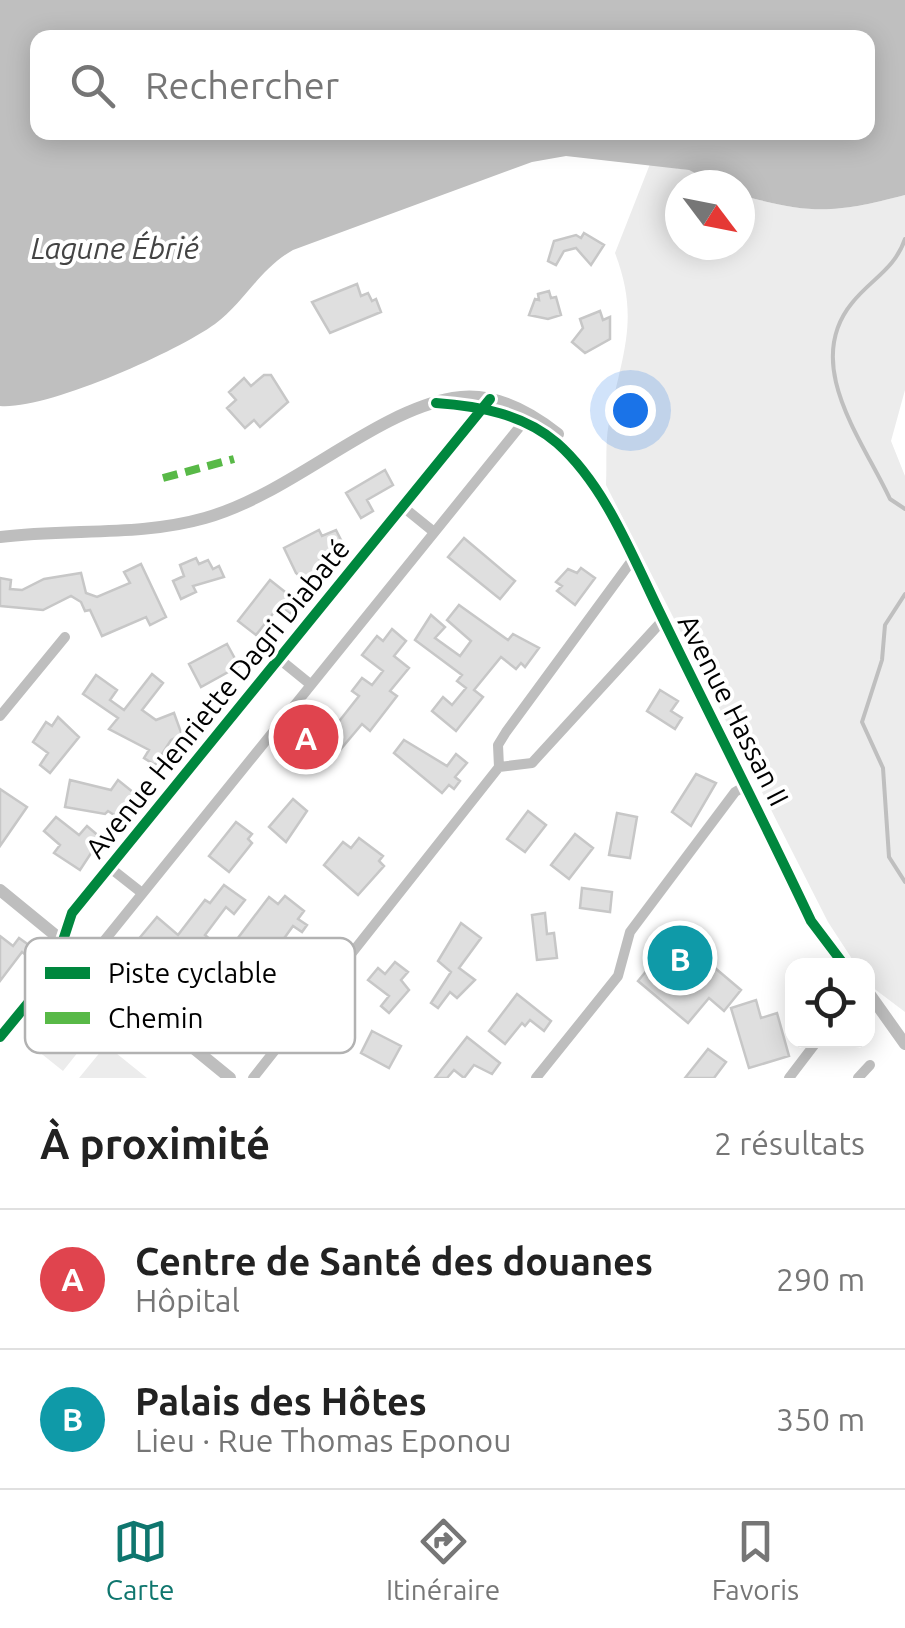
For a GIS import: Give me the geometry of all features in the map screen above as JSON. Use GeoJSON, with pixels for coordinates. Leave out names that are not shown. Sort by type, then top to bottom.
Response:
{"type":"FeatureCollection","features":[{"type":"Feature","properties":{"kind":"street","name":"Avenue Hassan II"},"geometry":{"type":"LineString","coordinates":[[0,537],[141,530],[208,517],[272,492],[382,428],[436,403],[486,403],[526,418],[560,436],[584,474],[633,559],[812,920],[839,958]]}},
{"type":"Feature","properties":{"kind":"street","name":"Avenue Henriette Dagri Diabaté"},"geometry":{"type":"LineString","coordinates":[[61,938],[72,914],[108,867],[486,403]]}},
{"type":"Feature","properties":{"kind":"street","name":"Avenue Henriette Dagri Diabaté"},"geometry":{"type":"LineString","coordinates":[[103,938],[526,418]]}},
{"type":"Feature","properties":{"kind":"street"},"geometry":{"type":"LineString","coordinates":[[402,506],[434,532]]}},
{"type":"Feature","properties":{"kind":"street"},"geometry":{"type":"LineString","coordinates":[[355,948],[499,767],[498,744],[633,559]]}},
{"type":"Feature","properties":{"kind":"street"},"geometry":{"type":"LineString","coordinates":[[499,767],[532,763],[663,620]]}},
{"type":"Feature","properties":{"kind":"street"},"geometry":{"type":"LineString","coordinates":[[0,716],[65,637]]}},
{"type":"Feature","properties":{"kind":"street"},"geometry":{"type":"LineString","coordinates":[[278,658],[310,684]]}},
{"type":"Feature","properties":{"kind":"street"},"geometry":{"type":"LineString","coordinates":[[536,1078],[618,976],[630,932],[735,792],[747,785]]}},
{"type":"Feature","properties":{"kind":"street"},"geometry":{"type":"LineString","coordinates":[[108,867],[142,893]]}},
{"type":"Feature","properties":{"kind":"street"},"geometry":{"type":"LineString","coordinates":[[0,890],[61,938]]}},
{"type":"Feature","properties":{"kind":"street"},"geometry":{"type":"LineString","coordinates":[[875,1002],[905,1044]]}},
{"type":"Feature","properties":{"kind":"street","name":"Avenue Henriette Dagri Diabaté"},"geometry":{"type":"LineString","coordinates":[[0,1037],[25,1007]]}},
{"type":"Feature","properties":{"kind":"street"},"geometry":{"type":"LineString","coordinates":[[789,1078],[812,1048]]}},
{"type":"Feature","properties":{"kind":"street"},"geometry":{"type":"LineString","coordinates":[[200,1053],[230,1078]]}},
{"type":"Feature","properties":{"kind":"street"},"geometry":{"type":"LineString","coordinates":[[252,1078],[272,1053]]}},
{"type":"Feature","properties":{"kind":"street"},"geometry":{"type":"LineString","coordinates":[[858,1078],[870,1065]]}},
{"type":"Feature","properties":{"kind":"shaded area"},"geometry":{"type":"Polygon","coordinates":[[[650,164],[689,170],[665,170],[665,260],[755,260],[755,199],[822,209],[859,206],[905,195],[905,390],[891,441],[905,476],[905,1012],[875,989],[875,958],[851,958],[828,922],[606,485],[608,430],[628,319],[623,277],[615,253],[650,164]]]}},
{"type":"Feature","properties":{"kind":"shaded area"},"geometry":{"type":"Polygon","coordinates":[[[40,1053],[77,1053],[63,1071],[40,1053]]]}},
{"type":"Feature","properties":{"kind":"shaded area"},"geometry":{"type":"Polygon","coordinates":[[[99,1053],[116,1053],[147,1078],[79,1078],[99,1053]]]}},
{"type":"Feature","properties":{"kind":"water","name":"Lagune Ébrié"},"geometry":{"type":"Polygon","coordinates":[[[0,0],[905,0],[905,195],[859,206],[804,208],[755,199],[755,170],[689,170],[566,156],[532,162],[293,250],[271,266],[215,324],[196,336],[110,377],[48,399],[0,406],[0,0]]]}},
{"type":"Feature","properties":{"kind":"building"},"geometry":{"type":"Polygon","coordinates":[[[584,233],[604,245],[591,265],[576,248],[564,251],[556,265],[548,261],[554,241],[576,235],[581,238],[584,233]]]}},
{"type":"Feature","properties":{"kind":"building"},"geometry":{"type":"Polygon","coordinates":[[[357,284],[361,296],[368,293],[372,301],[376,299],[381,312],[330,333],[312,302],[357,284]]]}},
{"type":"Feature","properties":{"kind":"building"},"geometry":{"type":"Polygon","coordinates":[[[549,291],[551,298],[556,297],[561,315],[548,319],[529,315],[535,299],[539,300],[538,294],[549,291]]]}},
{"type":"Feature","properties":{"kind":"building"},"geometry":{"type":"Polygon","coordinates":[[[600,311],[603,320],[610,317],[610,339],[585,353],[572,342],[583,328],[580,319],[600,311]]]}},
{"type":"Feature","properties":{"kind":"building"},"geometry":{"type":"Polygon","coordinates":[[[264,375],[271,375],[288,402],[260,427],[254,420],[245,428],[227,408],[236,400],[229,392],[244,378],[251,386],[264,375]]]}},
{"type":"Feature","properties":{"kind":"building"},"geometry":{"type":"Polygon","coordinates":[[[385,470],[393,485],[367,500],[373,511],[361,518],[346,493],[385,470]]]}},
{"type":"Feature","properties":{"kind":"building"},"geometry":{"type":"Polygon","coordinates":[[[319,530],[322,536],[336,530],[345,548],[320,560],[326,571],[307,583],[296,573],[284,548],[319,530]]]}},
{"type":"Feature","properties":{"kind":"building"},"geometry":{"type":"Polygon","coordinates":[[[464,538],[515,581],[500,599],[448,557],[464,538]]]}},
{"type":"Feature","properties":{"kind":"building"},"geometry":{"type":"Polygon","coordinates":[[[196,558],[199,564],[208,560],[213,569],[219,566],[224,577],[193,586],[196,592],[181,599],[173,581],[184,576],[180,565],[196,558]]]}},
{"type":"Feature","properties":{"kind":"building"},"geometry":{"type":"Polygon","coordinates":[[[141,564],[166,617],[150,625],[146,617],[102,636],[90,610],[85,611],[81,602],[71,596],[43,610],[0,606],[0,578],[11,580],[10,589],[22,590],[44,579],[81,573],[86,593],[97,597],[130,583],[124,572],[141,564]]]}},
{"type":"Feature","properties":{"kind":"building"},"geometry":{"type":"Polygon","coordinates":[[[581,568],[595,578],[575,605],[557,591],[562,586],[556,582],[568,569],[577,573],[581,568]]]}},
{"type":"Feature","properties":{"kind":"building"},"geometry":{"type":"Polygon","coordinates":[[[270,580],[299,603],[290,614],[279,606],[256,635],[238,621],[270,580]]]}},
{"type":"Feature","properties":{"kind":"building"},"geometry":{"type":"Polygon","coordinates":[[[459,605],[508,640],[513,634],[539,648],[525,667],[521,663],[516,669],[501,657],[474,690],[483,697],[456,731],[432,711],[443,697],[452,705],[466,688],[457,681],[462,675],[415,640],[431,615],[445,627],[435,638],[460,656],[471,641],[447,620],[459,605]]]}},
{"type":"Feature","properties":{"kind":"building"},"geometry":{"type":"Polygon","coordinates":[[[392,629],[406,641],[394,656],[409,668],[390,691],[397,696],[370,731],[362,724],[340,750],[326,739],[314,756],[305,750],[296,762],[287,756],[297,742],[289,737],[301,721],[309,727],[317,717],[333,729],[359,696],[352,691],[362,678],[372,685],[383,671],[362,655],[377,636],[383,641],[392,629]]]}},
{"type":"Feature","properties":{"kind":"building"},"geometry":{"type":"Polygon","coordinates":[[[227,644],[239,666],[201,687],[189,664],[227,644]]]}},
{"type":"Feature","properties":{"kind":"building"},"geometry":{"type":"Polygon","coordinates":[[[152,674],[163,683],[142,710],[156,720],[174,713],[182,735],[171,740],[155,765],[144,758],[149,750],[109,729],[118,718],[83,694],[96,675],[117,690],[110,700],[124,710],[152,674]]]}},
{"type":"Feature","properties":{"kind":"building"},"geometry":{"type":"Polygon","coordinates":[[[660,690],[678,701],[671,711],[682,718],[675,729],[647,711],[660,690]]]}},
{"type":"Feature","properties":{"kind":"building"},"geometry":{"type":"Polygon","coordinates":[[[58,717],[79,737],[50,773],[40,765],[48,753],[33,742],[46,722],[52,726],[58,717]]]}},
{"type":"Feature","properties":{"kind":"building"},"geometry":{"type":"Polygon","coordinates":[[[404,740],[447,766],[456,754],[467,763],[455,777],[460,781],[454,789],[449,785],[442,793],[394,753],[404,740]]]}},
{"type":"Feature","properties":{"kind":"building"},"geometry":{"type":"Polygon","coordinates":[[[696,774],[716,783],[691,826],[672,812],[696,774]]]}},
{"type":"Feature","properties":{"kind":"building"},"geometry":{"type":"Polygon","coordinates":[[[70,780],[111,790],[118,780],[139,797],[122,820],[108,811],[105,814],[65,807],[70,780]]]}},
{"type":"Feature","properties":{"kind":"building"},"geometry":{"type":"Polygon","coordinates":[[[0,789],[27,807],[0,846],[0,789]]]}},
{"type":"Feature","properties":{"kind":"building"},"geometry":{"type":"Polygon","coordinates":[[[293,799],[307,811],[286,842],[269,827],[293,799]]]}},
{"type":"Feature","properties":{"kind":"building"},"geometry":{"type":"Polygon","coordinates":[[[528,811],[546,825],[525,852],[507,839],[528,811]]]}},
{"type":"Feature","properties":{"kind":"building"},"geometry":{"type":"Polygon","coordinates":[[[617,813],[637,817],[630,858],[609,855],[617,813]]]}},
{"type":"Feature","properties":{"kind":"building"},"geometry":{"type":"Polygon","coordinates":[[[56,817],[79,835],[87,826],[101,838],[80,870],[54,853],[60,845],[44,831],[56,817]]]}},
{"type":"Feature","properties":{"kind":"building"},"geometry":{"type":"Polygon","coordinates":[[[236,822],[252,834],[248,839],[252,843],[229,872],[209,856],[236,822]]]}},
{"type":"Feature","properties":{"kind":"building"},"geometry":{"type":"Polygon","coordinates":[[[575,834],[593,848],[569,879],[551,865],[575,834]]]}},
{"type":"Feature","properties":{"kind":"building"},"geometry":{"type":"Polygon","coordinates":[[[359,838],[383,856],[379,861],[384,866],[358,895],[324,865],[343,842],[351,848],[359,838]]]}},
{"type":"Feature","properties":{"kind":"building"},"geometry":{"type":"Polygon","coordinates":[[[224,885],[245,900],[234,914],[226,907],[205,935],[208,938],[140,938],[157,917],[178,935],[205,900],[210,903],[224,885]]]}},
{"type":"Feature","properties":{"kind":"building"},"geometry":{"type":"Polygon","coordinates":[[[582,888],[612,892],[610,912],[580,908],[582,888]]]}},
{"type":"Feature","properties":{"kind":"building"},"geometry":{"type":"Polygon","coordinates":[[[285,896],[304,911],[298,919],[307,925],[302,932],[293,926],[284,938],[238,938],[269,897],[278,904],[285,896]]]}},
{"type":"Feature","properties":{"kind":"building"},"geometry":{"type":"Polygon","coordinates":[[[545,913],[547,934],[554,933],[557,958],[537,960],[532,915],[545,913]]]}},
{"type":"Feature","properties":{"kind":"building"},"geometry":{"type":"Polygon","coordinates":[[[461,923],[481,938],[459,968],[475,980],[457,998],[450,992],[438,1008],[431,1003],[451,972],[438,961],[461,923]]]}},
{"type":"Feature","properties":{"kind":"building"},"geometry":{"type":"Polygon","coordinates":[[[676,935],[741,990],[724,1011],[709,998],[688,1023],[638,981],[676,935]]]}},
{"type":"Feature","properties":{"kind":"building"},"geometry":{"type":"Polygon","coordinates":[[[0,936],[13,946],[19,938],[25,942],[25,954],[22,952],[0,981],[0,936]]]}},
{"type":"Feature","properties":{"kind":"building"},"geometry":{"type":"Polygon","coordinates":[[[395,962],[408,972],[401,980],[409,990],[389,1013],[381,1006],[389,996],[368,980],[378,968],[385,974],[395,962]]]}},
{"type":"Feature","properties":{"kind":"building"},"geometry":{"type":"Polygon","coordinates":[[[517,994],[551,1021],[544,1031],[530,1020],[525,1026],[522,1023],[505,1044],[489,1031],[517,994]]]}},
{"type":"Feature","properties":{"kind":"building"},"geometry":{"type":"Polygon","coordinates":[[[756,1000],[761,1018],[777,1013],[789,1056],[749,1068],[731,1008],[756,1000]]]}},
{"type":"Feature","properties":{"kind":"building"},"geometry":{"type":"Polygon","coordinates":[[[372,1031],[401,1046],[389,1068],[361,1053],[372,1031]]]}},
{"type":"Feature","properties":{"kind":"building"},"geometry":{"type":"Polygon","coordinates":[[[467,1037],[500,1063],[492,1074],[474,1065],[464,1078],[454,1070],[447,1078],[435,1078],[467,1037]]]}},
{"type":"Feature","properties":{"kind":"building"},"geometry":{"type":"Polygon","coordinates":[[[708,1049],[726,1062],[714,1078],[685,1078],[708,1049]]]}},
{"type":"Feature","properties":{"kind":"waterway"},"geometry":{"type":"LineString","coordinates":[[905,239],[889,266],[852,303],[838,326],[833,351],[835,376],[852,427],[890,499],[905,509]]}},
{"type":"Feature","properties":{"kind":"waterway"},"geometry":{"type":"LineString","coordinates":[[905,594],[885,625],[882,660],[862,722],[883,768],[889,857],[905,882]]}},
{"type":"Feature","properties":{"kind":"marked path"},"geometry":{"type":"LineString","coordinates":[[163,478],[234,459]]}},
{"type":"Feature","properties":{"kind":"cycle path"},"geometry":{"type":"LineString","coordinates":[[64,938],[72,913],[490,399]]}},
{"type":"Feature","properties":{"kind":"cycle path"},"geometry":{"type":"LineString","coordinates":[[436,403],[484,409],[530,425],[557,443],[591,481],[630,549],[811,921],[839,958]]}},
{"type":"Feature","properties":{"kind":"cycle path"},"geometry":{"type":"LineString","coordinates":[[0,1037],[25,1007]]}},
{"type":"Feature","properties":{"kind":"place","name":"Centre de Santé des douanes"},"geometry":{"type":"Point","coordinates":[306,737]}},
{"type":"Feature","properties":{"kind":"place","name":"Palais des Hôtes"},"geometry":{"type":"Point","coordinates":[680,958]}}]}
